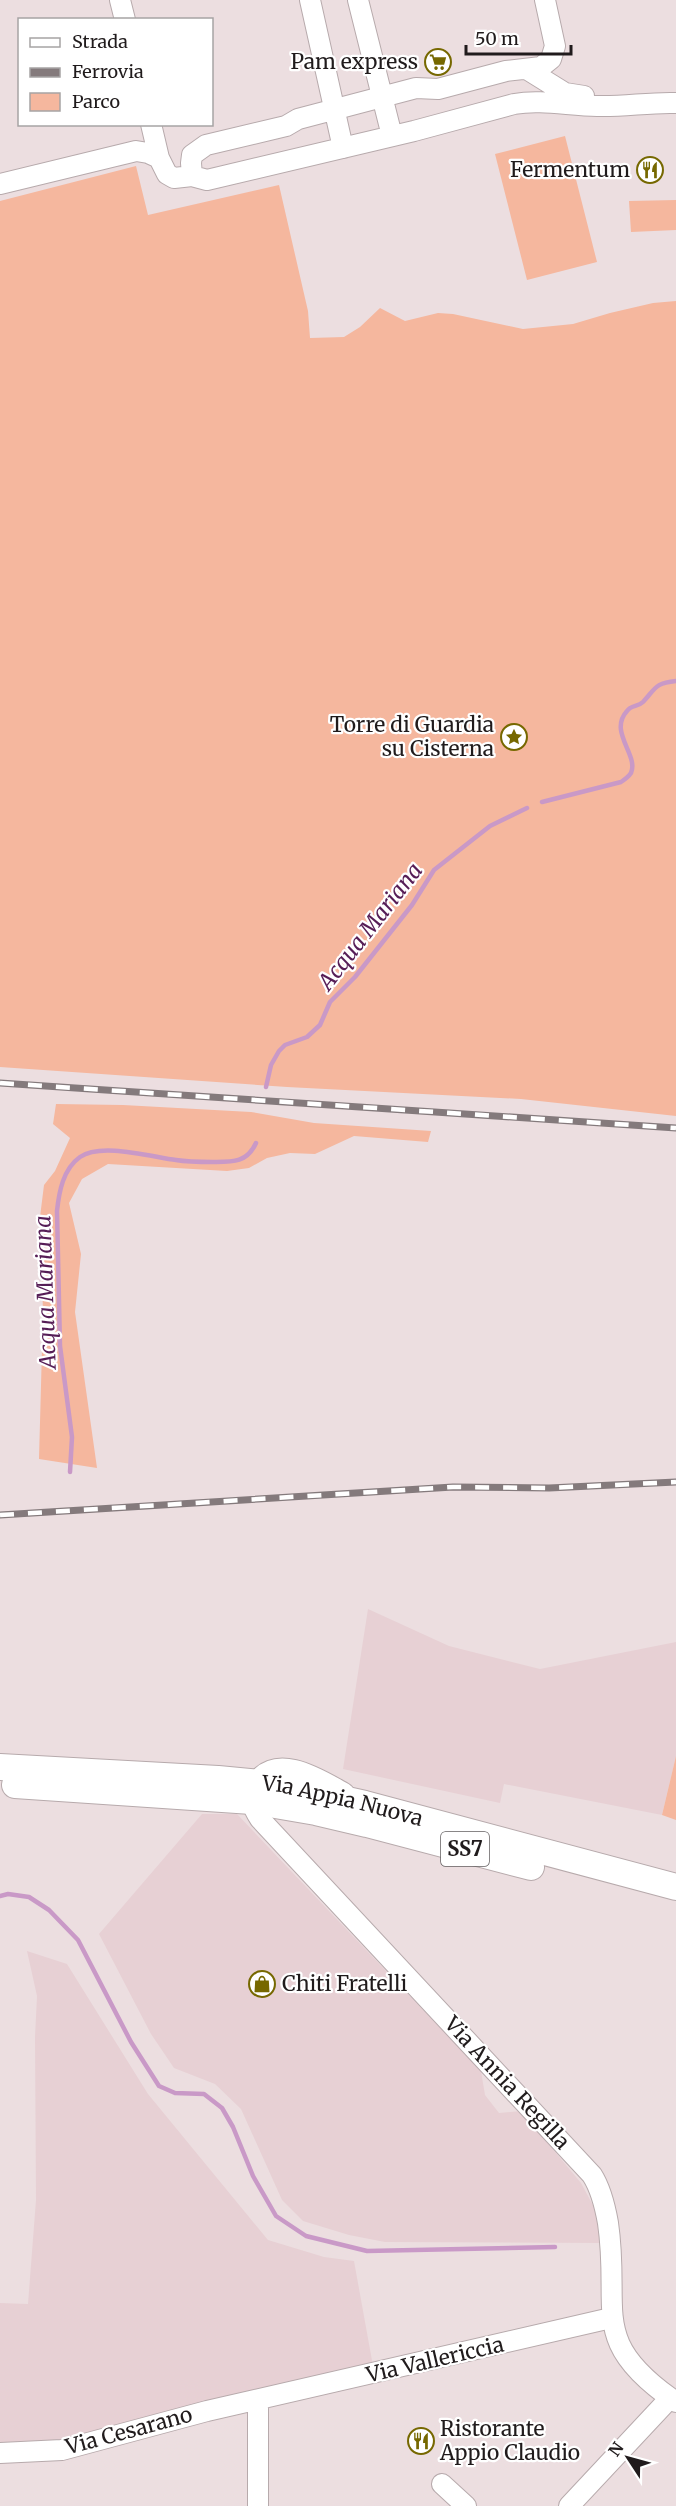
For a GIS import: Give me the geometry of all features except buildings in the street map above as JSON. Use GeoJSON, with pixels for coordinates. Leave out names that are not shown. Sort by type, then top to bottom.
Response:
{"type":"FeatureCollection","features":[{"type":"Feature","properties":{"kind":"main road","name":"Via Appia Nuova"},"geometry":{"type":"LineString","coordinates":[[0,1765],[254,1792],[316,1812],[676,1906]]}},
{"type":"Feature","properties":{"kind":"main road","name":"Via Appia Nuova"},"geometry":{"type":"LineString","coordinates":[[0,1784],[254,1792],[291,1787],[365,1804],[676,1887]]}},
{"type":"Feature","properties":{"kind":"street"},"geometry":{"type":"LineString","coordinates":[[120,0],[124,18]]}},
{"type":"Feature","properties":{"kind":"street"},"geometry":{"type":"LineString","coordinates":[[310,0],[343,148]]}},
{"type":"Feature","properties":{"kind":"street"},"geometry":{"type":"LineString","coordinates":[[358,0],[392,136]]}},
{"type":"Feature","properties":{"kind":"street"},"geometry":{"type":"LineString","coordinates":[[192,176],[191,160],[198,148],[286,126],[298,119],[416,88],[438,89],[506,71],[538,69],[545,65],[555,49],[545,0]]}},
{"type":"Feature","properties":{"kind":"street"},"geometry":{"type":"LineString","coordinates":[[527,102],[532,90],[528,69]]}},
{"type":"Feature","properties":{"kind":"street"},"geometry":{"type":"LineString","coordinates":[[528,69],[560,91],[570,94],[645,102]]}},
{"type":"Feature","properties":{"kind":"street"},"geometry":{"type":"LineString","coordinates":[[151,126],[159,158],[163,168],[171,176],[179,178],[192,176],[211,180],[527,102],[605,106],[645,102],[676,103]]}},
{"type":"Feature","properties":{"kind":"street"},"geometry":{"type":"LineString","coordinates":[[0,184],[136,152],[148,153],[159,158]]}},
{"type":"Feature","properties":{"kind":"street","name":"Via Annia Regilla"},"geometry":{"type":"LineString","coordinates":[[254,1792],[260,1819],[592,2175],[599,2189],[608,2227],[611,2318],[618,2342],[631,2364],[673,2400]]}},
{"type":"Feature","properties":{"kind":"street","name":"Via Vallericcia"},"geometry":{"type":"LineString","coordinates":[[258,2401],[611,2318]]}},
{"type":"Feature","properties":{"kind":"street"},"geometry":{"type":"LineString","coordinates":[[569,2506],[673,2400]]}},
{"type":"Feature","properties":{"kind":"street"},"geometry":{"type":"LineString","coordinates":[[258,2401],[258,2506]]}},
{"type":"Feature","properties":{"kind":"street","name":"Via Cesarano"},"geometry":{"type":"LineString","coordinates":[[0,2453],[62,2450],[207,2411],[258,2401]]}},
{"type":"Feature","properties":{"kind":"street"},"geometry":{"type":"LineString","coordinates":[[442,2484],[466,2506]]}},
{"type":"Feature","properties":{"kind":"shaded area"},"geometry":{"type":"Polygon","coordinates":[[[368,1609],[449,1646],[540,1669],[676,1642],[676,1756],[662,1815],[504,1784],[500,1803],[343,1769],[368,1609]]]}},
{"type":"Feature","properties":{"kind":"shaded area","name":"Chiti Fratelli"},"geometry":{"type":"Polygon","coordinates":[[[202,1814],[237,1814],[481,2071],[485,2095],[499,2113],[521,2111],[581,2183],[595,2209],[602,2243],[385,2242],[349,2235],[303,2221],[282,2200],[241,2109],[215,2084],[174,2068],[151,2034],[99,1934],[202,1814]]]}},
{"type":"Feature","properties":{"kind":"shaded area"},"geometry":{"type":"Polygon","coordinates":[[[27,1951],[67,1964],[148,2094],[268,2240],[324,2257],[354,2261],[373,2366],[71,2441],[0,2442],[0,2303],[28,2304],[36,2200],[37,1996],[27,1951]]]}},
{"type":"Feature","properties":{"kind":"green space"},"geometry":{"type":"Polygon","coordinates":[[[565,136],[597,262],[527,280],[495,154],[565,136]]]}},
{"type":"Feature","properties":{"kind":"green space"},"geometry":{"type":"Polygon","coordinates":[[[136,166],[148,215],[279,185],[308,311],[310,338],[344,337],[360,327],[380,308],[405,321],[438,313],[453,314],[523,329],[573,324],[653,303],[676,301],[676,1116],[521,1099],[287,1087],[0,1067],[0,201],[136,166]]]}},
{"type":"Feature","properties":{"kind":"green space"},"geometry":{"type":"Polygon","coordinates":[[[676,200],[676,230],[631,232],[629,201],[676,200]]]}},
{"type":"Feature","properties":{"kind":"green space"},"geometry":{"type":"Polygon","coordinates":[[[56,1104],[251,1112],[314,1123],[431,1131],[428,1142],[354,1136],[315,1154],[290,1153],[267,1158],[249,1168],[227,1171],[108,1164],[82,1179],[69,1203],[81,1254],[75,1312],[97,1468],[39,1459],[43,1312],[40,1217],[44,1185],[55,1171],[70,1138],[53,1124],[56,1104]]]}},
{"type":"Feature","properties":{"kind":"green space"},"geometry":{"type":"Polygon","coordinates":[[[676,1756],[676,1820],[662,1815],[676,1756]]]}},
{"type":"Feature","properties":{"kind":"waterway","name":"Acqua Mariana"},"geometry":{"type":"LineString","coordinates":[[542,802],[621,782],[628,777],[632,766],[622,735],[622,719],[629,709],[641,704],[656,687],[676,681]]}},
{"type":"Feature","properties":{"kind":"waterway","name":"Acqua Mariana"},"geometry":{"type":"LineString","coordinates":[[266,1087],[271,1065],[279,1051],[285,1045],[307,1037],[320,1025],[330,1002],[355,977],[412,905],[434,870],[490,826],[527,808]]}},
{"type":"Feature","properties":{"kind":"waterway","name":"Acqua Mariana"},"geometry":{"type":"LineString","coordinates":[[70,1472],[72,1437],[60,1346],[57,1211],[66,1174],[80,1157],[100,1151],[127,1152],[185,1161],[226,1162],[243,1158],[256,1143]]}},
{"type":"Feature","properties":{"kind":"waterway"},"geometry":{"type":"LineString","coordinates":[[0,1896],[8,1894],[29,1897],[49,1910],[78,1940],[131,2042],[159,2086],[175,2093],[204,2094],[222,2108],[233,2127],[253,2176],[276,2216],[306,2236],[367,2251],[555,2247]]}},
{"type":"Feature","properties":{"kind":"railway"},"geometry":{"type":"LineString","coordinates":[[0,1083],[676,1128]]}},
{"type":"Feature","properties":{"kind":"railway"},"geometry":{"type":"LineString","coordinates":[[0,1515],[453,1487],[549,1488],[676,1482]]}},
{"type":"Feature","properties":{"kind":"place","name":"Pam express"},"geometry":{"type":"Point","coordinates":[438,62]}},
{"type":"Feature","properties":{"kind":"place","name":"Fermentum"},"geometry":{"type":"Point","coordinates":[650,170]}},
{"type":"Feature","properties":{"kind":"place","name":"Torre di Guardia su Cisterna"},"geometry":{"type":"Point","coordinates":[514,737]}},
{"type":"Feature","properties":{"kind":"place","name":"Chiti Fratelli"},"geometry":{"type":"Point","coordinates":[262,1984]}},
{"type":"Feature","properties":{"kind":"place","name":"Ristorante Appio Claudio"},"geometry":{"type":"Point","coordinates":[421,2441]}}]}
